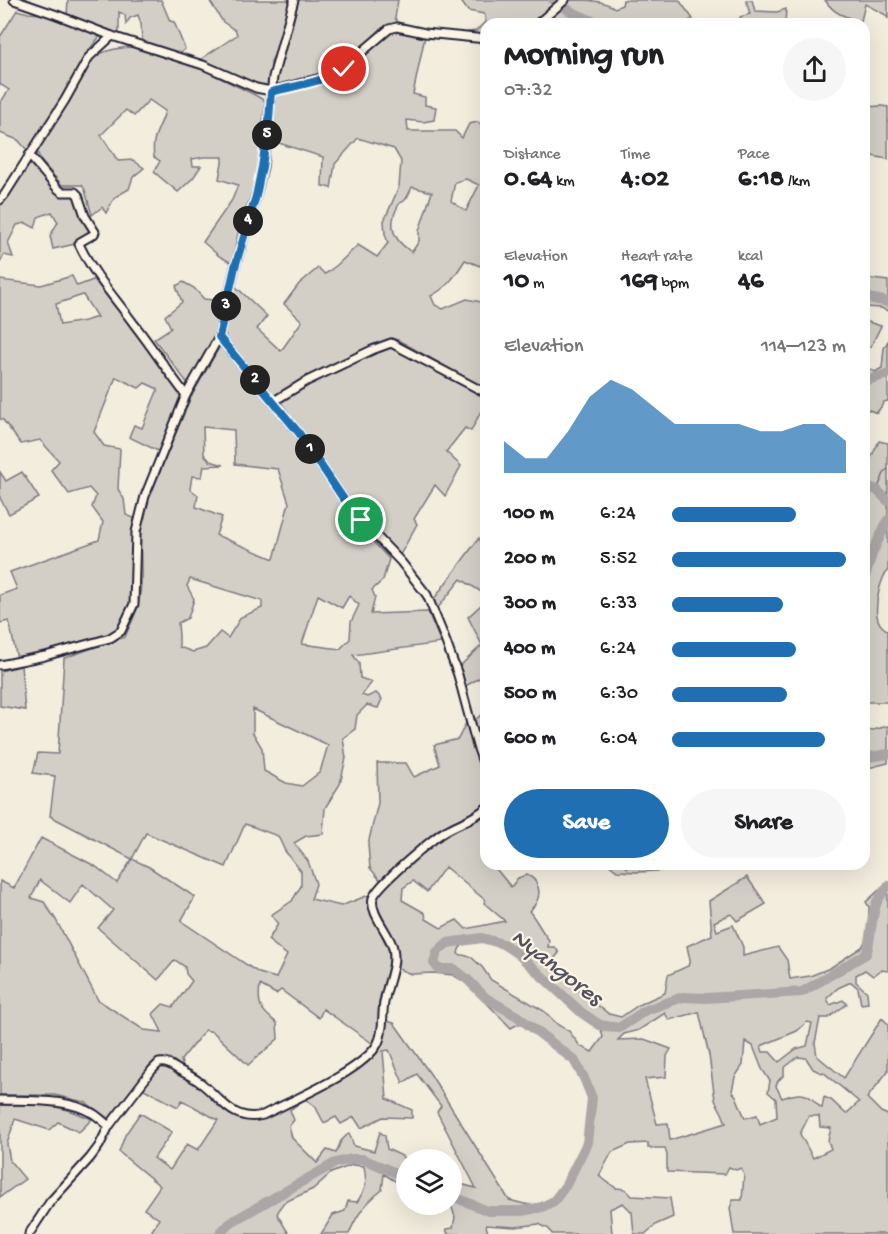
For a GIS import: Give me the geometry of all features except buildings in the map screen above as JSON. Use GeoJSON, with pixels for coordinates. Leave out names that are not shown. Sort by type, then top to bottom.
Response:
{"type":"FeatureCollection","features":[{"type":"Feature","properties":{"kind":"street"},"geometry":{"type":"LineString","coordinates":[[14,0],[112,36],[176,56],[271,92],[336,74],[389,28],[397,27],[425,33],[480,38]]}},
{"type":"Feature","properties":{"kind":"street"},"geometry":{"type":"LineString","coordinates":[[0,665],[45,656],[110,638],[121,631],[134,604],[136,532],[144,496],[186,395],[219,337],[235,267],[256,196],[275,67],[286,35],[294,0]]}},
{"type":"Feature","properties":{"kind":"street"},"geometry":{"type":"LineString","coordinates":[[545,18],[565,0]]}},
{"type":"Feature","properties":{"kind":"street"},"geometry":{"type":"LineString","coordinates":[[0,200],[65,100],[89,57],[112,36]]}},
{"type":"Feature","properties":{"kind":"street"},"geometry":{"type":"LineString","coordinates":[[29,155],[57,188],[62,192],[75,192],[78,195],[85,216],[95,232],[80,242],[82,252],[106,289],[186,395]]}},
{"type":"Feature","properties":{"kind":"street"},"geometry":{"type":"LineString","coordinates":[[219,337],[299,433],[343,498],[406,567],[427,595],[458,675],[480,754]]}},
{"type":"Feature","properties":{"kind":"street"},"geometry":{"type":"LineString","coordinates":[[274,401],[307,381],[391,343],[480,390]]}},
{"type":"Feature","properties":{"kind":"street"},"geometry":{"type":"LineString","coordinates":[[29,1234],[50,1202],[90,1158],[109,1126],[159,1063],[168,1063],[199,1081],[229,1109],[245,1115],[257,1116],[345,1073],[371,1052],[379,1040],[384,1001],[393,964],[393,948],[375,914],[373,897],[388,879],[428,844],[480,812]]}},
{"type":"Feature","properties":{"kind":"street"},"geometry":{"type":"LineString","coordinates":[[0,1100],[52,1101],[65,1104],[93,1113],[109,1126]]}},
{"type":"Feature","properties":{"kind":"shaded area"},"geometry":{"type":"Polygon","coordinates":[[[68,0],[161,0],[170,21],[174,22],[185,49],[179,54],[142,41],[138,15],[130,18],[126,24],[125,15],[119,12],[119,34],[67,15],[68,0]]]}},
{"type":"Feature","properties":{"kind":"shaded area"},"geometry":{"type":"Polygon","coordinates":[[[209,0],[291,0],[279,47],[271,61],[268,86],[259,85],[201,59],[237,35],[236,31],[223,22],[209,0]]]}},
{"type":"Feature","properties":{"kind":"shaded area"},"geometry":{"type":"Polygon","coordinates":[[[298,0],[398,0],[395,18],[399,24],[382,28],[345,63],[328,74],[276,85],[280,59],[290,36],[298,0]]]}},
{"type":"Feature","properties":{"kind":"shaded area"},"geometry":{"type":"Polygon","coordinates":[[[460,0],[557,0],[540,18],[485,18],[484,14],[468,11],[460,0]]]}},
{"type":"Feature","properties":{"kind":"shaded area"},"geometry":{"type":"Polygon","coordinates":[[[570,0],[600,2],[615,8],[622,5],[623,0],[679,0],[692,18],[550,18],[570,0]]]}},
{"type":"Feature","properties":{"kind":"shaded area"},"geometry":{"type":"Polygon","coordinates":[[[746,0],[752,0],[755,11],[777,12],[786,9],[785,18],[740,18],[750,14],[746,0]]]}},
{"type":"Feature","properties":{"kind":"shaded area"},"geometry":{"type":"Polygon","coordinates":[[[825,0],[888,0],[888,19],[886,15],[865,4],[862,18],[850,18],[836,12],[825,0]]]}},
{"type":"Feature","properties":{"kind":"shaded area"},"geometry":{"type":"Polygon","coordinates":[[[17,10],[42,14],[100,36],[89,50],[28,151],[18,140],[0,133],[0,103],[9,90],[0,84],[0,37],[17,10]]]}},
{"type":"Feature","properties":{"kind":"shaded area"},"geometry":{"type":"Polygon","coordinates":[[[480,27],[480,35],[461,33],[476,31],[480,27]]]}},
{"type":"Feature","properties":{"kind":"shaded area"},"geometry":{"type":"Polygon","coordinates":[[[398,30],[425,36],[413,94],[425,97],[425,105],[436,107],[434,120],[423,122],[407,120],[408,131],[455,131],[462,138],[469,124],[480,124],[480,266],[465,260],[451,281],[431,296],[435,305],[443,309],[467,299],[480,302],[480,386],[391,338],[304,379],[273,397],[226,339],[225,331],[235,286],[267,316],[257,329],[281,351],[302,321],[284,304],[299,284],[318,268],[325,274],[358,245],[377,257],[388,243],[384,221],[399,187],[401,161],[394,149],[358,138],[335,164],[331,188],[322,186],[323,157],[272,141],[273,99],[276,94],[299,87],[341,80],[382,38],[398,30]],[[466,179],[455,182],[451,201],[466,211],[479,185],[466,179]],[[412,187],[395,213],[394,232],[401,243],[412,252],[419,241],[419,231],[432,192],[412,187]]]}},
{"type":"Feature","properties":{"kind":"shaded area"},"geometry":{"type":"Polygon","coordinates":[[[132,47],[202,69],[267,102],[264,140],[255,185],[240,224],[232,263],[219,256],[203,242],[232,200],[238,185],[219,179],[223,157],[192,159],[193,166],[201,166],[193,178],[178,192],[154,172],[160,161],[154,157],[154,143],[165,111],[149,100],[134,116],[126,110],[101,135],[118,161],[133,160],[144,168],[133,177],[129,189],[115,197],[106,213],[102,207],[92,215],[82,185],[62,185],[41,161],[37,151],[92,59],[111,50],[132,47]]]}},
{"type":"Feature","properties":{"kind":"shaded area"},"geometry":{"type":"Polygon","coordinates":[[[870,107],[888,107],[888,159],[872,156],[870,166],[870,107]]]}},
{"type":"Feature","properties":{"kind":"shaded area"},"geometry":{"type":"Polygon","coordinates":[[[29,163],[58,193],[74,196],[83,220],[92,231],[78,239],[75,244],[53,249],[50,236],[58,222],[52,212],[38,217],[35,228],[26,223],[17,225],[8,243],[13,257],[4,255],[0,263],[0,204],[29,163]]]}},
{"type":"Feature","properties":{"kind":"shaded area"},"geometry":{"type":"Polygon","coordinates":[[[72,276],[77,286],[96,279],[184,396],[160,452],[129,437],[134,425],[142,428],[158,389],[145,383],[139,388],[116,377],[94,432],[104,446],[120,449],[118,489],[124,499],[126,515],[134,518],[132,591],[130,606],[121,628],[112,634],[47,655],[17,659],[9,621],[0,623],[0,595],[17,589],[10,572],[99,540],[103,522],[92,507],[96,496],[89,488],[69,494],[51,470],[59,461],[40,440],[21,444],[0,419],[0,280],[41,285],[72,276]],[[83,295],[56,304],[60,325],[97,317],[83,295]]]}},
{"type":"Feature","properties":{"kind":"shaded area"},"geometry":{"type":"Polygon","coordinates":[[[870,279],[888,281],[888,311],[870,307],[870,279]]]}},
{"type":"Feature","properties":{"kind":"shaded area"},"geometry":{"type":"Polygon","coordinates":[[[183,282],[194,288],[204,299],[213,300],[222,296],[215,336],[188,384],[154,339],[171,328],[165,316],[182,302],[176,286],[183,282]]]}},
{"type":"Feature","properties":{"kind":"shaded area"},"geometry":{"type":"Polygon","coordinates":[[[870,323],[881,326],[870,346],[870,323]]]}},
{"type":"Feature","properties":{"kind":"shaded area"},"geometry":{"type":"Polygon","coordinates":[[[888,341],[888,401],[884,402],[877,413],[870,410],[870,369],[875,372],[882,368],[884,348],[888,341]]]}},
{"type":"Feature","properties":{"kind":"shaded area"},"geometry":{"type":"Polygon","coordinates":[[[220,346],[289,423],[354,521],[389,559],[383,580],[372,590],[375,597],[371,614],[428,612],[441,643],[353,655],[359,663],[360,678],[372,682],[362,695],[367,697],[376,693],[382,699],[378,708],[367,705],[357,715],[355,729],[343,738],[346,758],[340,784],[325,808],[323,834],[306,836],[294,843],[308,861],[316,884],[311,899],[341,906],[369,895],[368,905],[389,951],[389,964],[379,1001],[378,1034],[372,1043],[323,1009],[319,1018],[281,990],[276,994],[260,985],[261,1007],[277,1023],[278,1039],[248,1065],[213,1032],[205,1030],[181,1060],[183,1068],[163,1058],[154,1062],[109,1119],[85,1102],[54,1095],[0,1095],[0,881],[14,888],[41,838],[95,866],[117,883],[132,859],[50,816],[55,776],[33,773],[38,753],[58,754],[64,658],[125,637],[135,614],[140,594],[141,533],[145,508],[190,399],[220,346]],[[203,427],[204,454],[210,461],[224,465],[204,466],[202,477],[192,476],[190,489],[198,495],[196,507],[222,517],[216,535],[274,559],[289,503],[278,469],[235,464],[234,430],[203,427]],[[190,579],[187,586],[194,599],[188,618],[178,623],[179,647],[193,652],[206,648],[220,632],[228,638],[241,617],[262,608],[262,601],[190,579]],[[318,595],[302,644],[340,649],[350,639],[351,622],[359,605],[349,596],[342,608],[318,595]],[[253,709],[253,733],[262,748],[264,771],[286,783],[302,786],[320,772],[328,745],[253,709]],[[245,824],[226,867],[146,833],[132,859],[149,867],[195,897],[181,921],[259,973],[276,978],[287,955],[268,940],[278,924],[271,915],[292,901],[301,886],[301,871],[285,851],[278,836],[245,824]],[[40,880],[31,898],[44,902],[56,920],[98,1000],[144,1030],[162,1032],[153,1014],[163,1004],[173,1007],[192,981],[186,974],[185,967],[175,960],[158,980],[98,928],[113,910],[83,884],[70,903],[40,880]]]}},
{"type":"Feature","properties":{"kind":"shaded area"},"geometry":{"type":"Polygon","coordinates":[[[392,346],[480,394],[480,413],[471,431],[465,428],[446,452],[461,466],[445,496],[435,485],[414,519],[417,524],[400,555],[348,501],[281,402],[307,384],[383,347],[392,346]]]}},
{"type":"Feature","properties":{"kind":"shaded area"},"geometry":{"type":"Polygon","coordinates":[[[879,441],[888,443],[888,570],[880,585],[877,611],[880,623],[888,631],[888,702],[870,702],[870,460],[879,441]]]}},
{"type":"Feature","properties":{"kind":"shaded area"},"geometry":{"type":"Polygon","coordinates":[[[0,472],[6,481],[22,472],[39,498],[9,514],[0,498],[0,472]]]}},
{"type":"Feature","properties":{"kind":"shaded area"},"geometry":{"type":"Polygon","coordinates":[[[479,538],[480,591],[461,579],[437,609],[434,599],[479,538]]]}},
{"type":"Feature","properties":{"kind":"shaded area"},"geometry":{"type":"Polygon","coordinates":[[[480,606],[480,641],[468,617],[480,606]]]}},
{"type":"Feature","properties":{"kind":"shaded area"},"geometry":{"type":"Polygon","coordinates":[[[480,647],[480,678],[464,687],[460,666],[480,647]]]}},
{"type":"Feature","properties":{"kind":"shaded area"},"geometry":{"type":"Polygon","coordinates":[[[21,666],[25,710],[0,706],[0,671],[21,666]]]}},
{"type":"Feature","properties":{"kind":"shaded area"},"geometry":{"type":"Polygon","coordinates":[[[480,716],[480,742],[473,721],[480,716]]]}},
{"type":"Feature","properties":{"kind":"shaded area"},"geometry":{"type":"Polygon","coordinates":[[[466,723],[480,766],[480,807],[437,830],[380,880],[370,868],[368,844],[378,803],[377,763],[406,763],[414,777],[440,765],[434,745],[458,739],[466,723]]]}},
{"type":"Feature","properties":{"kind":"shaded area"},"geometry":{"type":"Polygon","coordinates":[[[888,726],[888,763],[870,768],[870,731],[888,726]]]}},
{"type":"Feature","properties":{"kind":"shaded area"},"geometry":{"type":"Polygon","coordinates":[[[480,819],[480,870],[497,870],[511,887],[518,878],[527,875],[534,880],[539,891],[538,899],[529,911],[549,940],[548,947],[555,947],[559,953],[554,959],[555,966],[579,991],[609,1014],[621,1017],[640,1004],[665,993],[668,975],[688,966],[690,960],[687,946],[712,935],[709,901],[747,877],[766,904],[737,921],[731,914],[714,922],[717,931],[733,925],[743,947],[743,956],[778,947],[787,960],[790,979],[810,976],[830,968],[862,947],[868,935],[869,907],[866,902],[888,882],[888,971],[881,970],[873,976],[865,970],[856,975],[856,982],[867,992],[868,1003],[861,1004],[858,988],[851,982],[838,988],[827,998],[830,1005],[843,1000],[847,1004],[828,1018],[820,1018],[815,1043],[817,1056],[844,1078],[882,1018],[888,1024],[888,1071],[867,1098],[881,1112],[888,1115],[888,1234],[734,1234],[730,1208],[733,1200],[742,1200],[744,1175],[741,1168],[736,1170],[729,1167],[725,1174],[667,1172],[665,1148],[648,1148],[648,1143],[630,1144],[612,1152],[599,1176],[616,1188],[625,1189],[632,1196],[670,1198],[673,1217],[657,1224],[645,1234],[634,1234],[632,1212],[623,1203],[610,1209],[612,1234],[552,1234],[549,1229],[539,1224],[515,1227],[486,1225],[488,1234],[448,1234],[446,1229],[453,1228],[454,1215],[462,1215],[462,1184],[476,1188],[462,1161],[462,1149],[456,1149],[437,1112],[441,1106],[417,1074],[403,1083],[389,1050],[383,1051],[387,1099],[412,1110],[412,1118],[383,1117],[361,1128],[354,1117],[341,1124],[336,1117],[324,1123],[315,1106],[305,1099],[290,1110],[294,1120],[289,1126],[292,1138],[317,1163],[327,1150],[336,1153],[341,1141],[349,1133],[354,1146],[374,1151],[380,1132],[385,1136],[387,1149],[396,1153],[396,1182],[384,1174],[382,1190],[362,1210],[349,1234],[321,1234],[333,1215],[345,1211],[348,1201],[357,1202],[365,1185],[364,1166],[352,1165],[331,1173],[313,1189],[283,1203],[277,1214],[289,1234],[150,1234],[159,1219],[144,1209],[160,1186],[119,1152],[125,1135],[140,1113],[172,1132],[154,1158],[170,1170],[187,1144],[198,1150],[218,1120],[182,1100],[178,1107],[142,1088],[160,1066],[167,1065],[198,1082],[225,1111],[249,1119],[267,1117],[343,1078],[376,1053],[383,1044],[386,1021],[394,1023],[431,1075],[509,1200],[536,1205],[546,1201],[564,1184],[577,1158],[588,1123],[588,1097],[584,1082],[574,1066],[526,1025],[520,1023],[511,1028],[468,984],[453,975],[411,974],[396,968],[398,955],[395,942],[379,917],[377,900],[380,891],[393,878],[436,841],[455,829],[480,819]],[[445,867],[427,892],[413,881],[403,888],[402,900],[425,913],[426,919],[441,928],[457,920],[466,929],[505,921],[484,903],[485,900],[445,867]],[[485,942],[468,943],[461,946],[458,954],[471,957],[491,980],[544,1011],[558,1025],[569,1031],[580,1046],[592,1052],[603,1037],[601,1030],[577,1013],[531,969],[502,947],[485,942]],[[699,1012],[669,1020],[665,1013],[639,1030],[624,1034],[618,1040],[644,1039],[671,1049],[667,1056],[666,1077],[645,1079],[657,1124],[668,1123],[670,1140],[726,1123],[715,1100],[709,1055],[699,1012]],[[807,1022],[797,1031],[761,1046],[763,1052],[770,1052],[779,1062],[796,1049],[807,1046],[812,1023],[807,1022]],[[745,1041],[743,1065],[735,1077],[732,1091],[745,1118],[757,1115],[760,1124],[777,1117],[776,1099],[768,1092],[770,1081],[762,1069],[753,1046],[745,1041]],[[798,1057],[784,1068],[784,1075],[776,1086],[782,1098],[797,1094],[804,1095],[822,1108],[824,1097],[831,1100],[846,1114],[859,1102],[823,1072],[813,1069],[806,1058],[798,1057]],[[809,1116],[800,1134],[813,1158],[831,1149],[828,1141],[831,1128],[820,1127],[819,1116],[809,1116]]]}},
{"type":"Feature","properties":{"kind":"shaded area"},"geometry":{"type":"Polygon","coordinates":[[[616,870],[659,870],[637,872],[616,870]]]}},
{"type":"Feature","properties":{"kind":"shaded area"},"geometry":{"type":"Polygon","coordinates":[[[0,1105],[53,1106],[92,1119],[79,1132],[58,1122],[49,1130],[15,1119],[7,1144],[10,1161],[25,1179],[0,1197],[0,1105]]]}},
{"type":"Feature","properties":{"kind":"waterway","name":"Nyangores"},"geometry":{"type":"LineString","coordinates":[[553,0],[586,18]]}},
{"type":"Feature","properties":{"kind":"waterway","name":"Nyangores"},"geometry":{"type":"LineString","coordinates":[[870,298],[888,302]]}},
{"type":"Feature","properties":{"kind":"waterway","name":"Nyangores"},"geometry":{"type":"LineString","coordinates":[[870,379],[888,374]]}},
{"type":"Feature","properties":{"kind":"waterway"},"geometry":{"type":"LineString","coordinates":[[877,490],[888,469]]}},
{"type":"Feature","properties":{"kind":"waterway","name":"Nyangores"},"geometry":{"type":"LineString","coordinates":[[870,487],[877,490],[888,501]]}},
{"type":"Feature","properties":{"kind":"waterway","name":"Nyangores"},"geometry":{"type":"LineString","coordinates":[[870,561],[888,520]]}},
{"type":"Feature","properties":{"kind":"waterway","name":"Nyangores"},"geometry":{"type":"LineString","coordinates":[[870,757],[888,754]]}},
{"type":"Feature","properties":{"kind":"waterway","name":"Nyangores"},"geometry":{"type":"LineString","coordinates":[[462,1200],[488,1211],[522,1211],[542,1207],[554,1201],[566,1185],[587,1143],[592,1098],[574,1060],[517,1016],[486,998],[454,969],[439,969],[434,963],[437,952],[447,943],[482,938],[503,944],[518,954],[582,1013],[600,1025],[619,1028],[646,1010],[683,997],[706,998],[802,992],[866,954],[875,908],[888,886]]}},
{"type":"Feature","properties":{"kind":"waterway","name":"Nyangores"},"geometry":{"type":"LineString","coordinates":[[220,1234],[233,1221],[335,1163],[363,1159],[396,1173]]}},
{"type":"Feature","properties":{"kind":"route"},"geometry":{"type":"LineString","coordinates":[[344,69],[327,77],[271,92],[269,120],[256,196],[245,228],[219,337],[299,433],[343,498],[361,520]]}}]}
